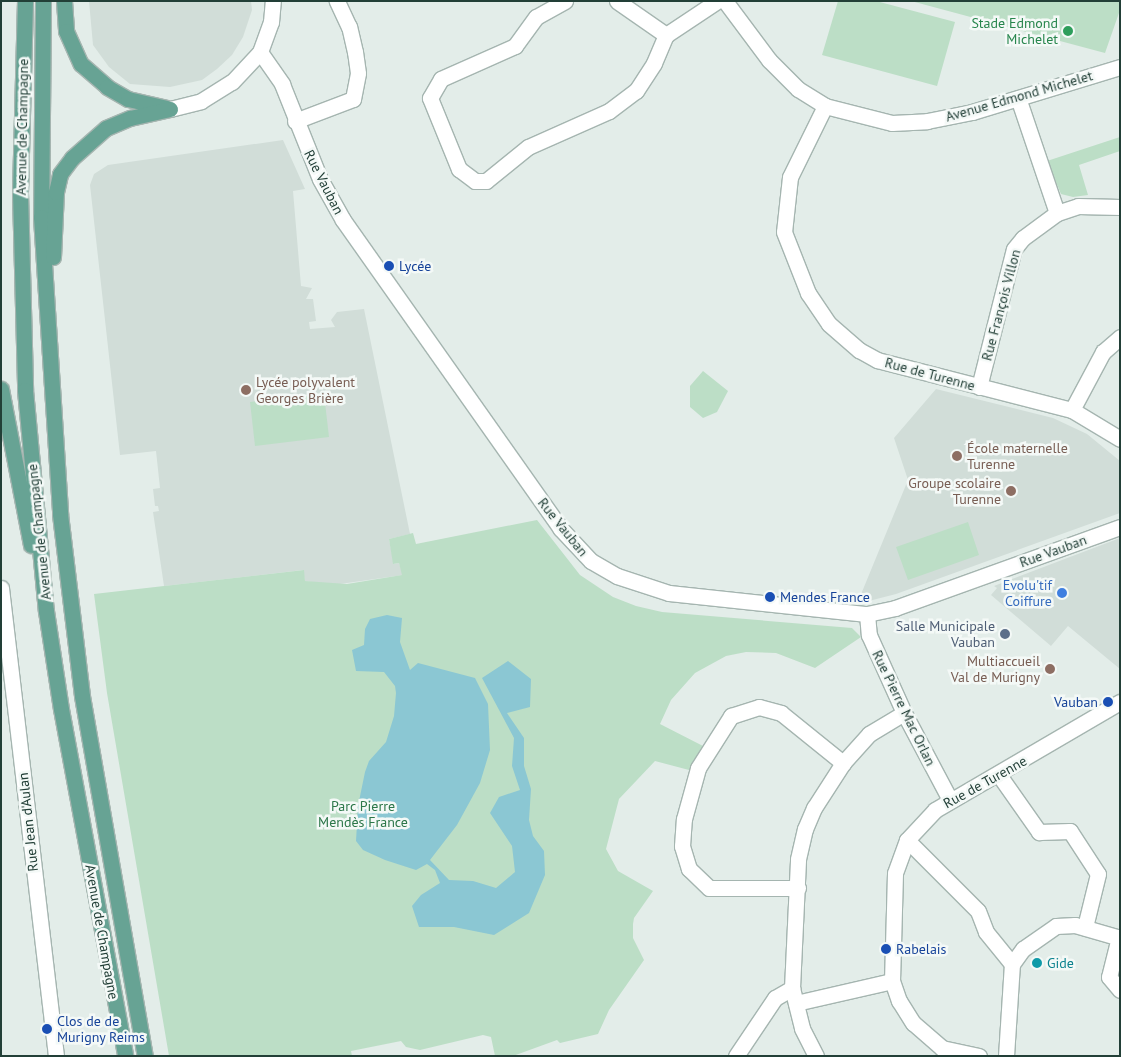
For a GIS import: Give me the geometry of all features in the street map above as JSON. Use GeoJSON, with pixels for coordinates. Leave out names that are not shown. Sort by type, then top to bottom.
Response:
{"type":"FeatureCollection","features":[{"type":"Feature","properties":{"kind":"main road","name":"Avenue de Champagne"},"geometry":{"type":"LineString","coordinates":[[25,1],[20,193],[25,390],[45,595],[61,709],[125,1056]]}},
{"type":"Feature","properties":{"kind":"main road","name":"Avenue de Champagne"},"geometry":{"type":"LineString","coordinates":[[43,1],[41,217],[54,445],[82,696],[145,1056]]}},
{"type":"Feature","properties":{"kind":"main road"},"geometry":{"type":"LineString","coordinates":[[64,1],[66,31],[81,64],[107,87],[128,99],[170,109]]}},
{"type":"Feature","properties":{"kind":"main road"},"geometry":{"type":"LineString","coordinates":[[54,445],[52,215],[60,174],[72,158],[106,128],[130,118],[170,109]]}},
{"type":"Feature","properties":{"kind":"main road"},"geometry":{"type":"LineString","coordinates":[[1,389],[33,555],[45,595]]}},
{"type":"Feature","properties":{"kind":"street"},"geometry":{"type":"LineString","coordinates":[[170,109],[201,101],[232,82],[260,52],[271,22],[273,1]]}},
{"type":"Feature","properties":{"kind":"street"},"geometry":{"type":"LineString","coordinates":[[296,121],[354,99],[358,73],[355,52],[349,27],[337,1]]}},
{"type":"Feature","properties":{"kind":"street"},"geometry":{"type":"LineString","coordinates":[[565,1],[536,17],[514,46],[441,79],[430,98],[459,169],[475,182],[486,181],[500,173],[528,147],[609,111],[636,91],[654,63],[666,35],[717,1]]}},
{"type":"Feature","properties":{"kind":"street"},"geometry":{"type":"LineString","coordinates":[[617,1],[666,35]]}},
{"type":"Feature","properties":{"kind":"street","name":"Avenue Edmond Michelet"},"geometry":{"type":"LineString","coordinates":[[726,1],[769,60],[798,88],[825,106],[892,123],[927,121],[972,112],[1120,67]]}},
{"type":"Feature","properties":{"kind":"street","name":"Rue Vauban"},"geometry":{"type":"LineString","coordinates":[[260,52],[282,84],[325,191],[342,220],[560,528],[591,561],[641,586],[668,593],[867,614],[895,608],[1120,527]]}},
{"type":"Feature","properties":{"kind":"street"},"geometry":{"type":"LineString","coordinates":[[1018,98],[1057,214]]}},
{"type":"Feature","properties":{"kind":"street","name":"Rue de Turenne"},"geometry":{"type":"LineString","coordinates":[[825,106],[790,177],[784,232],[808,293],[829,324],[871,356],[892,366],[1072,410],[1120,439]]}},
{"type":"Feature","properties":{"kind":"street","name":"Rue François Villon"},"geometry":{"type":"LineString","coordinates":[[979,387],[1014,249],[1023,238],[1057,214],[1078,206],[1120,207]]}},
{"type":"Feature","properties":{"kind":"street"},"geometry":{"type":"LineString","coordinates":[[1072,410],[1103,352],[1120,337]]}},
{"type":"Feature","properties":{"kind":"street","name":"Rue Jean d'Aulan"},"geometry":{"type":"LineString","coordinates":[[1,588],[56,1056]]}},
{"type":"Feature","properties":{"kind":"street","name":"Rue Pierre Mac Orlan"},"geometry":{"type":"LineString","coordinates":[[867,614],[869,635],[904,713],[950,800]]}},
{"type":"Feature","properties":{"kind":"street","name":"Rue de Turenne"},"geometry":{"type":"LineString","coordinates":[[979,1056],[942,1048],[912,1023],[899,1001],[892,982],[894,873],[907,840],[922,822],[950,800],[999,775],[1120,702]]}},
{"type":"Feature","properties":{"kind":"street"},"geometry":{"type":"LineString","coordinates":[[798,888],[709,888],[689,869],[682,846],[684,820],[698,768],[732,716],[759,707],[781,713],[843,763]]}},
{"type":"Feature","properties":{"kind":"street"},"geometry":{"type":"LineString","coordinates":[[816,1056],[802,1028],[792,988],[798,859],[805,829],[814,808],[843,763],[869,734],[904,713]]}},
{"type":"Feature","properties":{"kind":"street"},"geometry":{"type":"LineString","coordinates":[[999,775],[1039,832],[1070,831],[1098,874],[1085,927]]}},
{"type":"Feature","properties":{"kind":"street"},"geometry":{"type":"LineString","coordinates":[[907,840],[978,911],[986,932],[1012,964]]}},
{"type":"Feature","properties":{"kind":"street"},"geometry":{"type":"LineString","coordinates":[[1006,1056],[1012,964],[1023,949],[1056,926],[1085,927],[1119,938],[1109,977],[1120,990]]}},
{"type":"Feature","properties":{"kind":"street"},"geometry":{"type":"LineString","coordinates":[[796,1003],[892,982]]}},
{"type":"Feature","properties":{"kind":"street"},"geometry":{"type":"LineString","coordinates":[[736,1056],[775,998],[792,988]]}},
{"type":"Feature","properties":{"kind":"shaded area"},"geometry":{"type":"Polygon","coordinates":[[[89,1],[251,1],[252,10],[243,37],[232,55],[202,80],[170,87],[130,84],[109,67],[93,45],[89,1]]]}},
{"type":"Feature","properties":{"kind":"shaded area","name":"Lycée polyvalent Georges Brière"},"geometry":{"type":"Polygon","coordinates":[[[283,140],[305,189],[293,191],[301,286],[312,288],[306,299],[313,299],[316,321],[309,322],[310,329],[335,327],[331,320],[337,312],[364,309],[410,534],[389,539],[394,564],[399,563],[403,575],[333,585],[305,581],[303,570],[164,586],[153,512],[159,511],[158,506],[155,506],[153,489],[160,488],[156,451],[120,455],[90,185],[94,174],[108,165],[283,140]]]}},
{"type":"Feature","properties":{"kind":"shaded area","name":"Groupe scolaire Turenne"},"geometry":{"type":"Polygon","coordinates":[[[936,389],[1053,418],[1087,434],[1120,461],[1120,513],[896,594],[857,604],[908,480],[894,438],[936,389]]]}},
{"type":"Feature","properties":{"kind":"shaded area"},"geometry":{"type":"Polygon","coordinates":[[[1120,538],[1120,669],[1068,626],[1051,646],[991,595],[997,588],[994,586],[1120,538]]]}},
{"type":"Feature","properties":{"kind":"green space"},"geometry":{"type":"Polygon","coordinates":[[[838,1],[876,1],[955,22],[937,86],[822,55],[838,1]]]}},
{"type":"Feature","properties":{"kind":"green space","name":"Stade Edmond Michelet"},"geometry":{"type":"Polygon","coordinates":[[[911,1],[1120,1],[1120,10],[1105,53],[911,1]]]}},
{"type":"Feature","properties":{"kind":"green space"},"geometry":{"type":"Polygon","coordinates":[[[1120,137],[1120,151],[1079,165],[1088,195],[1073,197],[1061,194],[1047,161],[1120,137]]]}},
{"type":"Feature","properties":{"kind":"green space"},"geometry":{"type":"Polygon","coordinates":[[[703,371],[728,391],[717,412],[703,418],[690,407],[690,386],[703,371]]]}},
{"type":"Feature","properties":{"kind":"green space"},"geometry":{"type":"Polygon","coordinates":[[[324,394],[329,437],[255,446],[250,402],[324,394]]]}},
{"type":"Feature","properties":{"kind":"green space","name":"Parc Pierre Mendès France"},"geometry":{"type":"Polygon","coordinates":[[[537,520],[580,575],[613,597],[636,606],[662,612],[852,628],[861,637],[815,668],[776,653],[746,652],[726,656],[695,673],[671,700],[660,724],[703,746],[689,770],[655,761],[619,799],[606,849],[618,871],[653,891],[634,918],[633,924],[633,938],[644,960],[609,1010],[598,1034],[560,1043],[557,1040],[513,1056],[495,1056],[491,1037],[483,1035],[420,1050],[406,1047],[401,1041],[351,1051],[352,1056],[169,1056],[107,693],[94,594],[304,570],[305,581],[347,584],[402,575],[399,563],[393,564],[389,539],[413,533],[416,544],[537,520]]]}},
{"type":"Feature","properties":{"kind":"green space"},"geometry":{"type":"Polygon","coordinates":[[[968,522],[979,555],[908,580],[896,547],[968,522]]]}},
{"type":"Feature","properties":{"kind":"water"},"geometry":{"type":"Polygon","coordinates":[[[387,615],[402,618],[400,642],[410,670],[418,663],[475,678],[488,704],[490,750],[480,783],[457,825],[430,860],[449,880],[473,881],[496,888],[515,872],[512,846],[490,813],[499,797],[520,790],[512,766],[514,738],[482,678],[508,661],[531,679],[530,707],[507,713],[524,738],[524,766],[531,789],[529,820],[533,836],[544,851],[545,875],[529,913],[494,935],[454,927],[419,927],[412,906],[421,895],[440,883],[435,870],[427,864],[416,870],[385,860],[363,850],[356,841],[358,806],[365,772],[369,761],[386,742],[394,716],[396,693],[395,686],[384,672],[356,671],[352,650],[364,645],[365,629],[370,619],[387,615]]]}},
{"type":"Feature","properties":{"kind":"place","name":"Stade Edmond Michelet"},"geometry":{"type":"Point","coordinates":[1068,31]}},
{"type":"Feature","properties":{"kind":"place","name":"Lycée"},"geometry":{"type":"Point","coordinates":[389,266]}},
{"type":"Feature","properties":{"kind":"place","name":"Lycée polyvalent Georges Brière"},"geometry":{"type":"Point","coordinates":[246,390]}},
{"type":"Feature","properties":{"kind":"place","name":"École maternelle Turenne"},"geometry":{"type":"Point","coordinates":[957,456]}},
{"type":"Feature","properties":{"kind":"place","name":"Groupe scolaire Turenne"},"geometry":{"type":"Point","coordinates":[1011,491]}},
{"type":"Feature","properties":{"kind":"place","name":"Evolu'tif Coiffure"},"geometry":{"type":"Point","coordinates":[1062,593]}},
{"type":"Feature","properties":{"kind":"place","name":"Mendes France"},"geometry":{"type":"Point","coordinates":[770,597]}},
{"type":"Feature","properties":{"kind":"place","name":"Salle Municipale Vauban"},"geometry":{"type":"Point","coordinates":[1005,634]}},
{"type":"Feature","properties":{"kind":"place","name":"Multiaccueil Val de Murigny"},"geometry":{"type":"Point","coordinates":[1050,669]}},
{"type":"Feature","properties":{"kind":"place","name":"Vauban"},"geometry":{"type":"Point","coordinates":[1108,702]}},
{"type":"Feature","properties":{"kind":"place","name":"Rabelais"},"geometry":{"type":"Point","coordinates":[886,949]}},
{"type":"Feature","properties":{"kind":"place","name":"Gide"},"geometry":{"type":"Point","coordinates":[1037,963]}},
{"type":"Feature","properties":{"kind":"place","name":"Clos de de Murigny Reims"},"geometry":{"type":"Point","coordinates":[47,1029]}}]}
